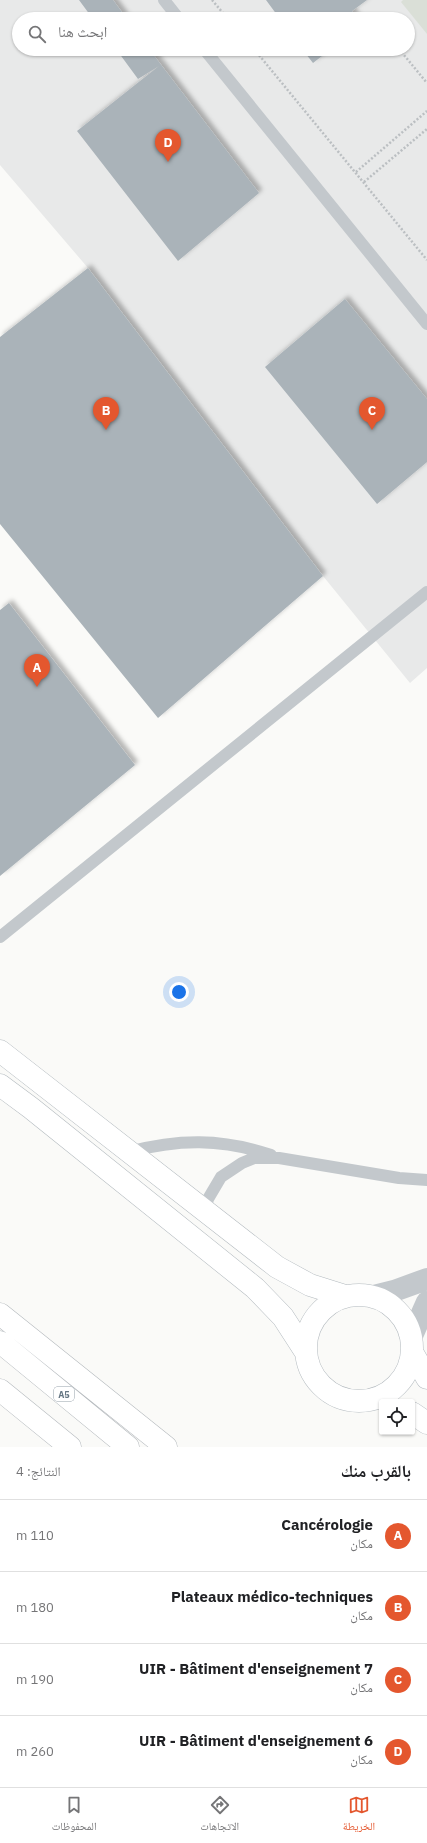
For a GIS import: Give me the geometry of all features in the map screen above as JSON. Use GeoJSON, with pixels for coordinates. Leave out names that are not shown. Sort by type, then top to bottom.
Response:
{"type":"FeatureCollection","features":[{"type":"Feature","properties":{"kind":"main road"},"geometry":{"type":"LineString","coordinates":[[0,1051],[277,1267],[310,1285],[345,1296]]}},
{"type":"Feature","properties":{"kind":"main road"},"geometry":{"type":"LineString","coordinates":[[0,1085],[31,1108],[256,1288],[283,1317],[305,1351]]}},
{"type":"Feature","properties":{"kind":"main road"},"geometry":{"type":"LineString","coordinates":[[379,1400],[350,1401],[336,1397],[324,1389],[315,1378],[308,1365],[305,1351],[306,1336],[312,1322],[320,1310],[332,1301],[345,1296],[360,1294],[374,1296],[388,1302],[407,1324],[412,1345],[427,1378]]}},
{"type":"Feature","properties":{"kind":"main road"},"geometry":{"type":"LineString","coordinates":[[0,1314],[166,1447]]}},
{"type":"Feature","properties":{"kind":"main road","name":"A5"},"geometry":{"type":"LineString","coordinates":[[0,1342],[128,1447]]}},
{"type":"Feature","properties":{"kind":"main road"},"geometry":{"type":"LineString","coordinates":[[385,1399],[402,1379],[409,1366],[412,1345]]}},
{"type":"Feature","properties":{"kind":"main road"},"geometry":{"type":"LineString","coordinates":[[0,1390],[70,1447]]}},
{"type":"Feature","properties":{"kind":"main road"},"geometry":{"type":"LineString","coordinates":[[415,1415],[427,1423]]}},
{"type":"Feature","properties":{"kind":"street"},"geometry":{"type":"LineString","coordinates":[[374,1296],[394,1292],[427,1279]]}},
{"type":"Feature","properties":{"kind":"street"},"geometry":{"type":"LineString","coordinates":[[412,1345],[427,1302]]}},
{"type":"Feature","properties":{"kind":"lane"},"geometry":{"type":"LineString","coordinates":[[164,0],[173,12]]}},
{"type":"Feature","properties":{"kind":"lane"},"geometry":{"type":"LineString","coordinates":[[210,56],[427,324]]}},
{"type":"Feature","properties":{"kind":"lane"},"geometry":{"type":"LineString","coordinates":[[0,937],[427,592]]}},
{"type":"Feature","properties":{"kind":"lane"},"geometry":{"type":"LineString","coordinates":[[128,1152],[158,1144],[212,1142],[250,1148],[279,1158]]}},
{"type":"Feature","properties":{"kind":"lane"},"geometry":{"type":"LineString","coordinates":[[205,1212],[214,1188],[231,1169],[254,1158],[279,1158],[399,1178],[427,1180]]}},
{"type":"Feature","properties":{"kind":"path"},"geometry":{"type":"LineString","coordinates":[[212,0],[222,12]]}},
{"type":"Feature","properties":{"kind":"path"},"geometry":{"type":"LineString","coordinates":[[260,56],[427,260]]}},
{"type":"Feature","properties":{"kind":"path"},"geometry":{"type":"LineString","coordinates":[[405,56],[427,83]]}},
{"type":"Feature","properties":{"kind":"path"},"geometry":{"type":"LineString","coordinates":[[356,172],[427,111]]}},
{"type":"Feature","properties":{"kind":"path"},"geometry":{"type":"LineString","coordinates":[[364,182],[427,129]]}},
{"type":"Feature","properties":{"kind":"shaded area"},"geometry":{"type":"Polygon","coordinates":[[[0,0],[427,0],[427,668],[410,683],[323,576],[88,268],[0,165],[0,0]]]}},
{"type":"Feature","properties":{"kind":"shaded area"},"geometry":{"type":"Polygon","coordinates":[[[403,0],[427,0],[427,34],[415,19],[415,12],[409,12],[401,2],[403,0]]]}},
{"type":"Feature","properties":{"kind":"building"},"geometry":{"type":"Polygon","coordinates":[[[79,0],[113,0],[122,12],[88,12],[79,0]]]}},
{"type":"Feature","properties":{"kind":"building"},"geometry":{"type":"Polygon","coordinates":[[[266,0],[367,0],[352,11],[353,12],[275,12],[266,0]]]}},
{"type":"Feature","properties":{"kind":"building"},"geometry":{"type":"Polygon","coordinates":[[[121,56],[154,56],[259,193],[178,261],[77,131],[159,66],[138,79],[121,56]]]}},
{"type":"Feature","properties":{"kind":"building"},"geometry":{"type":"Polygon","coordinates":[[[308,56],[322,56],[313,63],[308,56]]]}},
{"type":"Feature","properties":{"kind":"building"},"geometry":{"type":"Polygon","coordinates":[[[88,268],[323,576],[158,718],[0,524],[0,337],[88,268]]]}},
{"type":"Feature","properties":{"kind":"building"},"geometry":{"type":"Polygon","coordinates":[[[345,299],[427,399],[427,462],[377,504],[265,367],[345,299]]]}},
{"type":"Feature","properties":{"kind":"building"},"geometry":{"type":"Polygon","coordinates":[[[9,603],[135,765],[0,876],[0,610],[9,603]]]}},
{"type":"Feature","properties":{"kind":"place","name":"UIR - Bâtiment d'enseignement 6"},"geometry":{"type":"Point","coordinates":[168,162]}},
{"type":"Feature","properties":{"kind":"place","name":"Plateaux médico-techniques"},"geometry":{"type":"Point","coordinates":[106,430]}},
{"type":"Feature","properties":{"kind":"place","name":"UIR - Bâtiment d'enseignement 7"},"geometry":{"type":"Point","coordinates":[372,430]}},
{"type":"Feature","properties":{"kind":"place","name":"Cancérologie"},"geometry":{"type":"Point","coordinates":[37,687]}}]}
